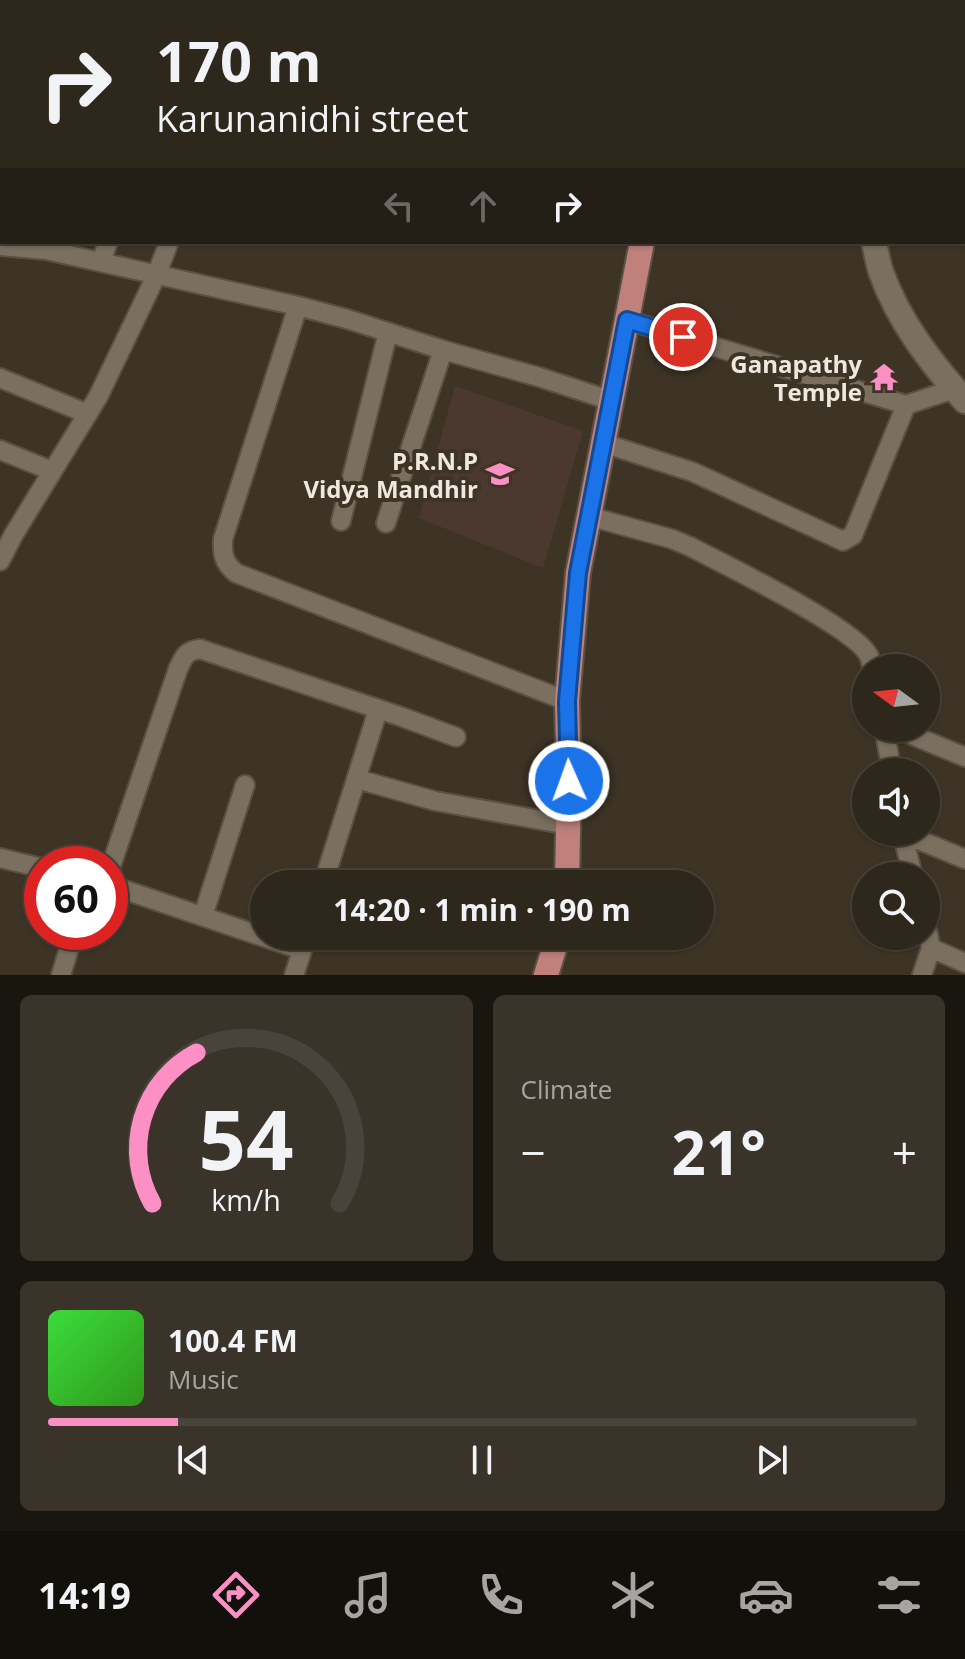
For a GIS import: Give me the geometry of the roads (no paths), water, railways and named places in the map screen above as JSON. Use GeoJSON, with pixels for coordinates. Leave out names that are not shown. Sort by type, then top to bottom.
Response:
{"type":"FeatureCollection","features":[{"type":"Feature","properties":{"kind":"main road"},"geometry":{"type":"LineString","coordinates":[[567,870],[567,701],[578,573],[642,244]]}},
{"type":"Feature","properties":{"kind":"main road"},"geometry":{"type":"LineString","coordinates":[[874,244],[881,271],[908,330],[960,395]]}},
{"type":"Feature","properties":{"kind":"main road"},"geometry":{"type":"LineString","coordinates":[[546,975],[554,950]]}},
{"type":"Feature","properties":{"kind":"street"},"geometry":{"type":"LineString","coordinates":[[101,262],[107,244]]}},
{"type":"Feature","properties":{"kind":"street"},"geometry":{"type":"LineString","coordinates":[[0,561],[7,532],[52,471],[98,397],[168,244]]}},
{"type":"Feature","properties":{"kind":"street"},"geometry":{"type":"LineString","coordinates":[[0,246],[46,250],[298,306],[612,401]]}},
{"type":"Feature","properties":{"kind":"street"},"geometry":{"type":"LineString","coordinates":[[298,306],[223,539],[222,553],[226,565],[236,573],[567,701]]}},
{"type":"Feature","properties":{"kind":"street"},"geometry":{"type":"LineString","coordinates":[[627,320],[906,405],[960,395]]}},
{"type":"Feature","properties":{"kind":"street"},"geometry":{"type":"LineString","coordinates":[[341,521],[388,332]]}},
{"type":"Feature","properties":{"kind":"street"},"geometry":{"type":"LineString","coordinates":[[386,523],[443,350]]}},
{"type":"Feature","properties":{"kind":"street"},"geometry":{"type":"LineString","coordinates":[[0,378],[88,414]]}},
{"type":"Feature","properties":{"kind":"street"},"geometry":{"type":"LineString","coordinates":[[603,443],[693,472],[843,541],[853,535],[906,405]]}},
{"type":"Feature","properties":{"kind":"street"},"geometry":{"type":"LineString","coordinates":[[0,450],[52,471]]}},
{"type":"Feature","properties":{"kind":"street"},"geometry":{"type":"LineString","coordinates":[[588,516],[691,547],[817,614],[856,641],[868,654]]}},
{"type":"Feature","properties":{"kind":"street"},"geometry":{"type":"LineString","coordinates":[[118,846],[178,669],[191,651],[200,649],[456,737]]}},
{"type":"Feature","properties":{"kind":"street"},"geometry":{"type":"LineString","coordinates":[[328,870],[378,710]]}},
{"type":"Feature","properties":{"kind":"street"},"geometry":{"type":"LineString","coordinates":[[929,742],[965,757]]}},
{"type":"Feature","properties":{"kind":"street"},"geometry":{"type":"LineString","coordinates":[[357,779],[435,801],[568,825]]}},
{"type":"Feature","properties":{"kind":"street"},"geometry":{"type":"LineString","coordinates":[[203,916],[245,785]]}},
{"type":"Feature","properties":{"kind":"street"},"geometry":{"type":"LineString","coordinates":[[935,846],[965,859]]}},
{"type":"Feature","properties":{"kind":"street"},"geometry":{"type":"LineString","coordinates":[[0,858],[24,864]]}},
{"type":"Feature","properties":{"kind":"street"},"geometry":{"type":"LineString","coordinates":[[128,891],[250,929]]}},
{"type":"Feature","properties":{"kind":"street"},"geometry":{"type":"LineString","coordinates":[[61,975],[69,950]]}},
{"type":"Feature","properties":{"kind":"street"},"geometry":{"type":"LineString","coordinates":[[294,975],[302,950]]}},
{"type":"Feature","properties":{"kind":"street"},"geometry":{"type":"LineString","coordinates":[[922,975],[930,950]]}},
{"type":"Feature","properties":{"kind":"street"},"geometry":{"type":"LineString","coordinates":[[936,950],[965,963]]}},
{"type":"Feature","properties":{"kind":"place","name":"Ganapathy Temple"},"geometry":{"type":"Point","coordinates":[884,377]}},
{"type":"Feature","properties":{"kind":"place","name":"P.R.N.P Vidya Mandhir"},"geometry":{"type":"Point","coordinates":[500,474]}}]}
